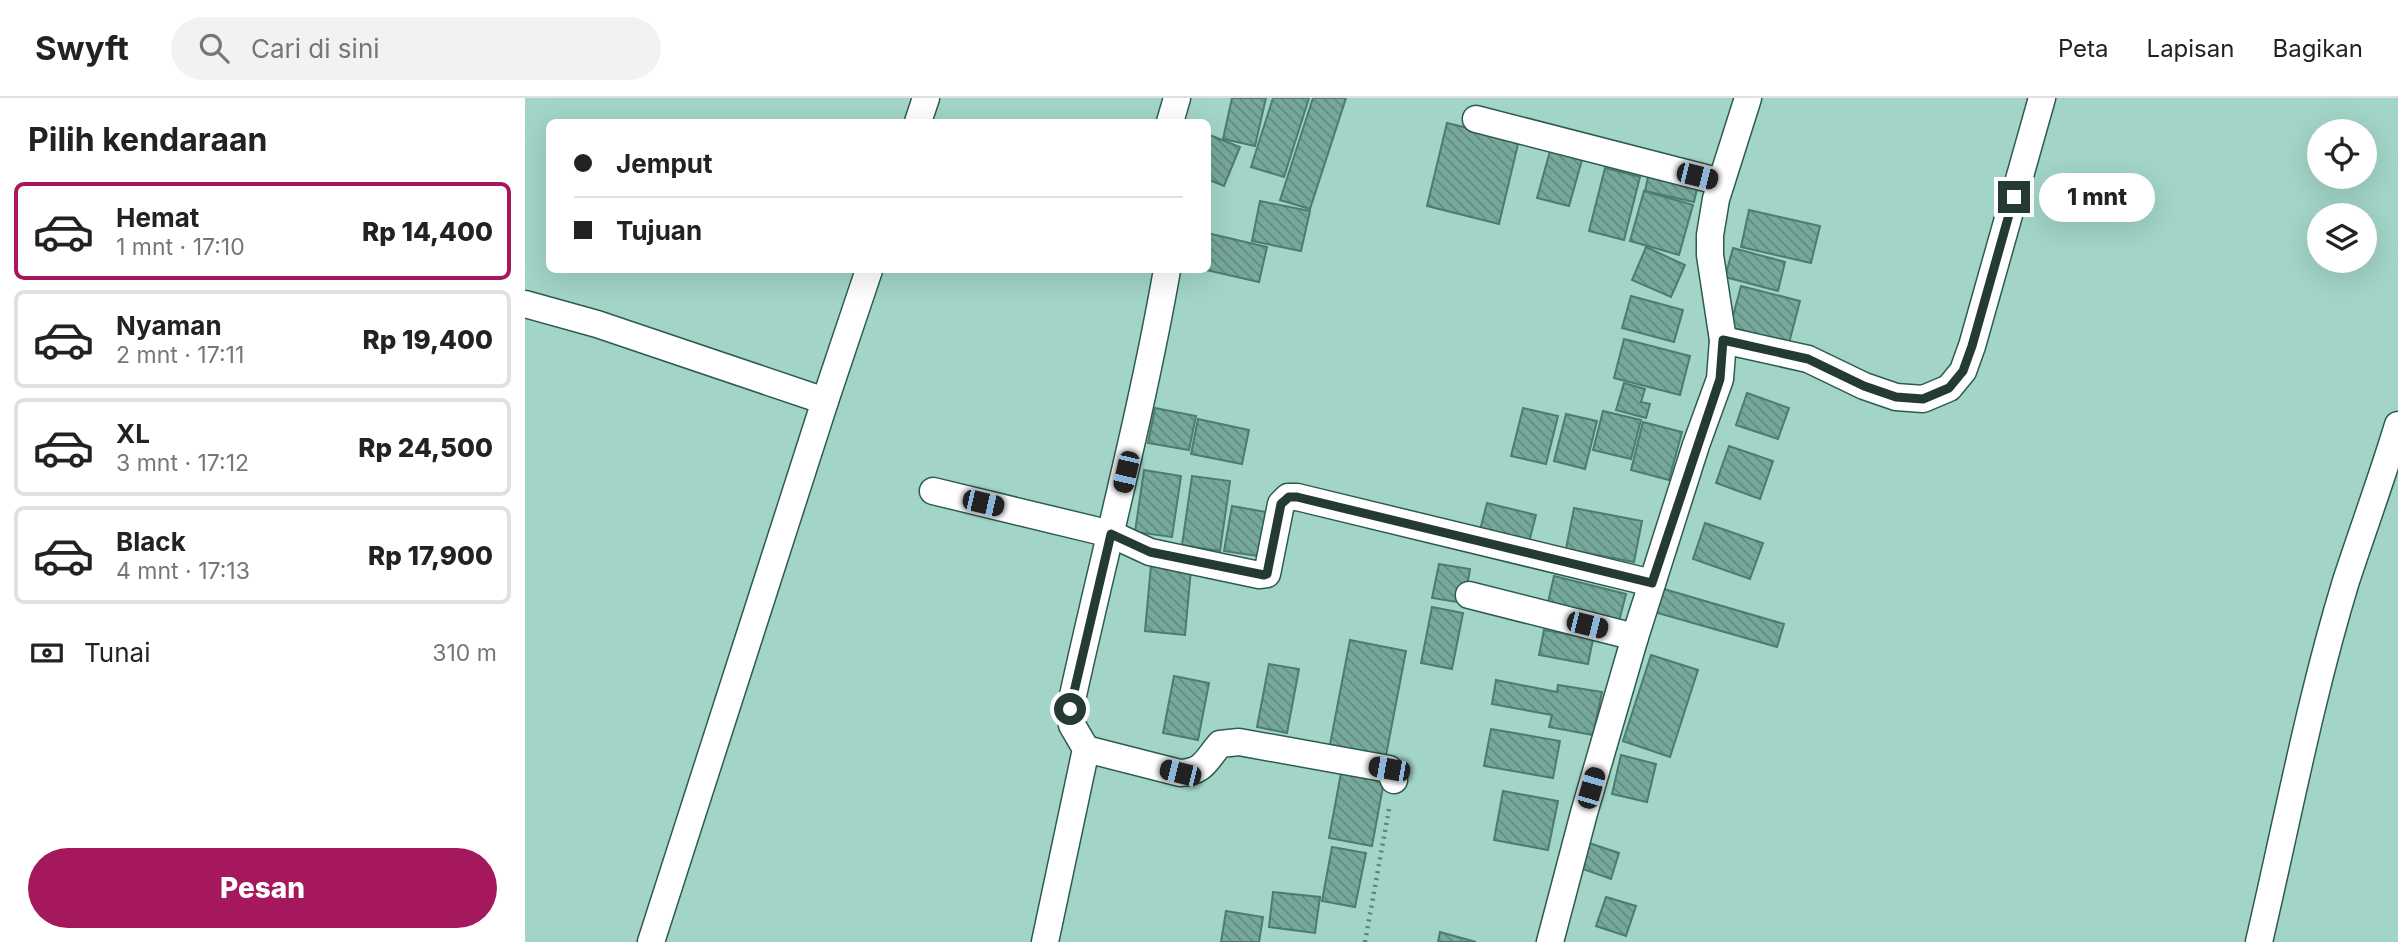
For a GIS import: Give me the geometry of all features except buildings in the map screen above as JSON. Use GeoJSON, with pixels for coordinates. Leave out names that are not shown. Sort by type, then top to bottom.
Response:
{"type":"FeatureCollection","features":[{"type":"Feature","properties":{"kind":"street"},"geometry":{"type":"LineString","coordinates":[[919,119],[926,98]]}},
{"type":"Feature","properties":{"kind":"street"},"geometry":{"type":"LineString","coordinates":[[1171,119],[1177,98]]}},
{"type":"Feature","properties":{"kind":"street"},"geometry":{"type":"LineString","coordinates":[[1550,942],[1635,637],[1720,379],[1723,340],[1709,244],[1713,212],[1721,182],[1748,98]]}},
{"type":"Feature","properties":{"kind":"street"},"geometry":{"type":"LineString","coordinates":[[1723,340],[1808,359],[1864,386],[1896,397],[1923,399],[1949,388],[1963,371],[1972,346],[2042,98]]}},
{"type":"Feature","properties":{"kind":"street"},"geometry":{"type":"LineString","coordinates":[[1476,119],[1721,182]]}},
{"type":"Feature","properties":{"kind":"street"},"geometry":{"type":"LineString","coordinates":[[651,942],[868,273]]}},
{"type":"Feature","properties":{"kind":"street"},"geometry":{"type":"LineString","coordinates":[[1045,942],[1086,750],[1072,725],[1070,709],[1154,341],[1166,273]]}},
{"type":"Feature","properties":{"kind":"street"},"geometry":{"type":"LineString","coordinates":[[526,309],[597,324],[825,401]]}},
{"type":"Feature","properties":{"kind":"street"},"geometry":{"type":"LineString","coordinates":[[2259,942],[2336,618],[2346,581],[2389,487],[2398,425]]}},
{"type":"Feature","properties":{"kind":"street"},"geometry":{"type":"LineString","coordinates":[[933,491],[1111,534],[1150,552],[1264,575],[1267,574],[1281,504],[1289,497],[1297,497],[1652,583]]}},
{"type":"Feature","properties":{"kind":"street"},"geometry":{"type":"LineString","coordinates":[[1469,595],[1635,637]]}},
{"type":"Feature","properties":{"kind":"street"},"geometry":{"type":"LineString","coordinates":[[1086,750],[1180,773],[1193,773],[1204,766],[1220,744],[1240,742],[1389,769],[1394,780]]}},
{"type":"Feature","properties":{"kind":"path"},"geometry":{"type":"LineString","coordinates":[[1366,942],[1394,780]]}},
{"type":"Feature","properties":{"kind":"route"},"geometry":{"type":"LineString","coordinates":[[1070,709],[1111,534],[1150,552],[1264,575],[1267,574],[1281,504],[1289,497],[1297,497],[1652,583],[1696,445],[1714,400],[1720,379],[1723,340],[1808,359],[1864,386],[1896,397],[1923,399],[1949,388],[1963,371],[1972,346],[2014,197]]}}]}
